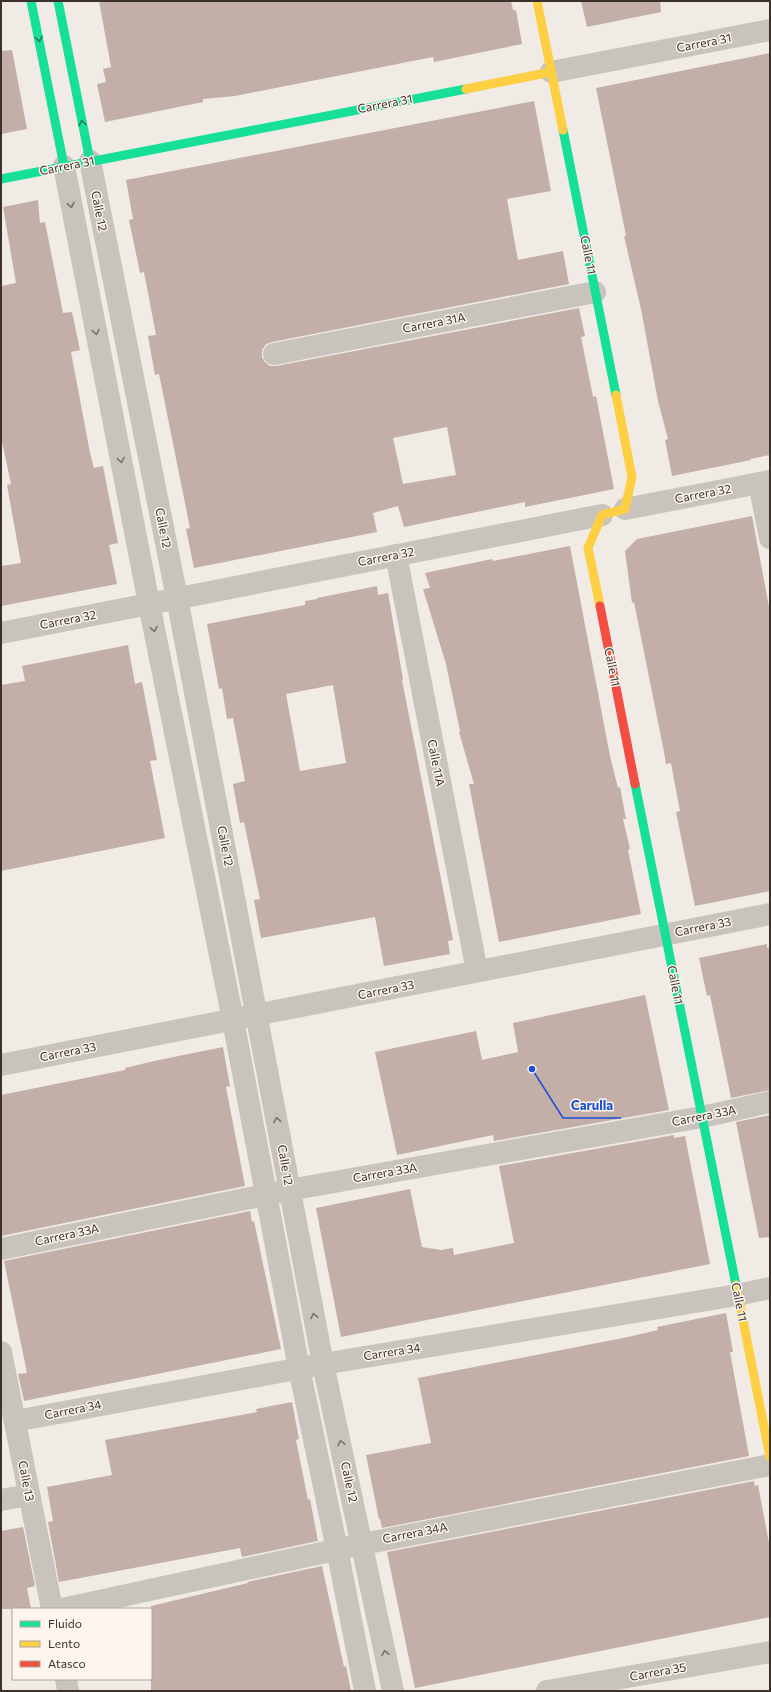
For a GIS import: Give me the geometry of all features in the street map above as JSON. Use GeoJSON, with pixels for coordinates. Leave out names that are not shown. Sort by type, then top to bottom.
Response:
{"type":"FeatureCollection","features":[{"type":"Feature","properties":{"kind":"street","name":"Calle 12"},"geometry":{"type":"LineString","coordinates":[[31,1],[149,604],[233,1020],[298,1368],[337,1549],[365,1691]]}},
{"type":"Feature","properties":{"kind":"street","name":"Calle 12"},"geometry":{"type":"LineString","coordinates":[[58,1],[177,598],[323,1364],[363,1544],[393,1691]]}},
{"type":"Feature","properties":{"kind":"street","name":"Calle 11"},"geometry":{"type":"LineString","coordinates":[[537,1],[632,477],[625,509]]}},
{"type":"Feature","properties":{"kind":"street","name":"Carrera 31"},"geometry":{"type":"LineString","coordinates":[[1,179],[770,30]]}},
{"type":"Feature","properties":{"kind":"street","name":"Carrera 31A"},"geometry":{"type":"LineString","coordinates":[[274,354],[595,292]]}},
{"type":"Feature","properties":{"kind":"street","name":"Carrera 32"},"geometry":{"type":"LineString","coordinates":[[1,633],[765,482]]}},
{"type":"Feature","properties":{"kind":"street"},"geometry":{"type":"LineString","coordinates":[[765,482],[770,538]]}},
{"type":"Feature","properties":{"kind":"street","name":"Calle 11"},"geometry":{"type":"LineString","coordinates":[[602,514],[588,548],[770,1457]]}},
{"type":"Feature","properties":{"kind":"street","name":"Calle 11A"},"geometry":{"type":"LineString","coordinates":[[396,555],[477,971]]}},
{"type":"Feature","properties":{"kind":"street","name":"Carrera 33"},"geometry":{"type":"LineString","coordinates":[[1,1065],[257,1016],[477,971],[770,914]]}},
{"type":"Feature","properties":{"kind":"street","name":"Carrera 33A"},"geometry":{"type":"LineString","coordinates":[[1,1249],[290,1190],[702,1117],[770,1102]]}},
{"type":"Feature","properties":{"kind":"street","name":"Carrera 34"},"geometry":{"type":"LineString","coordinates":[[15,1421],[298,1368],[737,1295],[770,1288]]}},
{"type":"Feature","properties":{"kind":"street","name":"Calle 13"},"geometry":{"type":"LineString","coordinates":[[1,1352],[52,1608]]}},
{"type":"Feature","properties":{"kind":"street","name":"Carrera 34A"},"geometry":{"type":"LineString","coordinates":[[67,1608],[337,1549],[770,1465]]}},
{"type":"Feature","properties":{"kind":"street"},"geometry":{"type":"LineString","coordinates":[[1,1500],[29,1495]]}},
{"type":"Feature","properties":{"kind":"street","name":"Carrera 35"},"geometry":{"type":"LineString","coordinates":[[547,1691],[770,1652]]}},
{"type":"Feature","properties":{"kind":"street"},"geometry":{"type":"LineString","coordinates":[[66,1680],[68,1691]]}},
{"type":"Feature","properties":{"kind":"building"},"geometry":{"type":"Polygon","coordinates":[[[99,1],[511,1],[513,10],[516,10],[522,44],[434,62],[433,57],[235,96],[203,99],[203,102],[105,122],[97,84],[106,82],[103,69],[111,67],[99,1]]]}},
{"type":"Feature","properties":{"kind":"building"},"geometry":{"type":"Polygon","coordinates":[[[581,1],[660,1],[661,12],[587,27],[581,1]]]}},
{"type":"Feature","properties":{"kind":"building"},"geometry":{"type":"Polygon","coordinates":[[[12,50],[27,129],[1,134],[1,51],[12,50]]]}},
{"type":"Feature","properties":{"kind":"building"},"geometry":{"type":"Polygon","coordinates":[[[770,53],[770,455],[672,476],[665,440],[668,439],[658,401],[641,309],[624,236],[626,236],[596,88],[770,53]]]}},
{"type":"Feature","properties":{"kind":"building"},"geometry":{"type":"Polygon","coordinates":[[[534,101],[551,191],[507,199],[518,260],[563,251],[569,284],[272,342],[266,344],[262,350],[262,357],[270,366],[276,366],[579,308],[585,336],[581,337],[593,397],[596,396],[614,489],[525,507],[525,502],[404,527],[398,506],[373,513],[377,532],[194,568],[186,529],[190,528],[159,374],[155,375],[148,336],[156,335],[144,272],[140,273],[129,220],[133,219],[126,180],[534,101]],[[447,427],[393,438],[403,484],[456,475],[447,427]]]}},
{"type":"Feature","properties":{"kind":"building"},"geometry":{"type":"Polygon","coordinates":[[[38,200],[40,223],[45,222],[63,313],[72,312],[80,350],[71,352],[94,468],[103,466],[118,543],[109,545],[117,584],[1,606],[1,566],[21,563],[7,485],[11,484],[1,437],[1,286],[16,283],[3,207],[38,200]]]}},
{"type":"Feature","properties":{"kind":"building"},"geometry":{"type":"Polygon","coordinates":[[[752,516],[770,612],[770,891],[695,906],[676,812],[680,811],[671,763],[666,764],[634,602],[632,603],[625,551],[637,539],[752,516]]]}},
{"type":"Feature","properties":{"kind":"building"},"geometry":{"type":"Polygon","coordinates":[[[570,546],[610,756],[618,788],[620,787],[626,819],[623,819],[630,849],[628,850],[641,914],[499,942],[469,784],[474,784],[459,732],[446,664],[423,589],[430,588],[425,573],[492,559],[493,561],[570,546]]]}},
{"type":"Feature","properties":{"kind":"building"},"geometry":{"type":"Polygon","coordinates":[[[377,586],[378,595],[388,593],[402,680],[453,940],[448,941],[450,954],[384,966],[375,917],[261,938],[254,900],[260,899],[244,822],[240,823],[233,784],[245,781],[233,718],[227,719],[222,688],[219,689],[207,624],[305,605],[305,601],[377,586]],[[333,685],[286,694],[300,771],[346,763],[333,685]]]}},
{"type":"Feature","properties":{"kind":"building"},"geometry":{"type":"Polygon","coordinates":[[[128,645],[135,684],[142,682],[157,760],[150,761],[165,838],[1,871],[1,685],[25,681],[22,666],[128,645]]]}},
{"type":"Feature","properties":{"kind":"building"},"geometry":{"type":"Polygon","coordinates":[[[767,944],[767,948],[770,947],[770,1090],[731,1098],[710,995],[707,996],[699,958],[767,944]]]}},
{"type":"Feature","properties":{"kind":"building"},"geometry":{"type":"Polygon","coordinates":[[[645,995],[669,1110],[494,1141],[493,1135],[397,1155],[375,1052],[476,1031],[482,1060],[518,1052],[513,1023],[645,995]]]}},
{"type":"Feature","properties":{"kind":"building"},"geometry":{"type":"Polygon","coordinates":[[[223,1047],[230,1086],[226,1087],[245,1186],[1,1236],[1,1095],[125,1070],[125,1068],[154,1061],[223,1047]]]}},
{"type":"Feature","properties":{"kind":"building"},"geometry":{"type":"Polygon","coordinates":[[[770,1115],[770,1237],[759,1238],[736,1122],[770,1115]]]}},
{"type":"Feature","properties":{"kind":"building"},"geometry":{"type":"Polygon","coordinates":[[[674,1135],[674,1138],[685,1136],[710,1264],[341,1337],[316,1208],[410,1189],[422,1247],[441,1250],[453,1248],[454,1255],[514,1243],[499,1166],[674,1135]]]}},
{"type":"Feature","properties":{"kind":"building"},"geometry":{"type":"Polygon","coordinates":[[[250,1211],[252,1222],[254,1221],[281,1349],[24,1401],[18,1374],[27,1373],[4,1261],[250,1211]]]}},
{"type":"Feature","properties":{"kind":"building"},"geometry":{"type":"Polygon","coordinates":[[[726,1313],[733,1352],[730,1352],[749,1456],[382,1528],[366,1455],[431,1443],[418,1378],[628,1337],[658,1330],[657,1327],[726,1313]]]}},
{"type":"Feature","properties":{"kind":"building"},"geometry":{"type":"Polygon","coordinates":[[[292,1402],[299,1439],[296,1440],[318,1541],[242,1557],[240,1548],[59,1582],[48,1522],[53,1521],[47,1487],[112,1475],[105,1440],[257,1412],[256,1409],[292,1402]]]}},
{"type":"Feature","properties":{"kind":"building"},"geometry":{"type":"Polygon","coordinates":[[[754,1481],[755,1486],[758,1485],[770,1548],[770,1617],[415,1688],[387,1552],[754,1481]]]}},
{"type":"Feature","properties":{"kind":"building"},"geometry":{"type":"Polygon","coordinates":[[[23,1527],[35,1586],[27,1588],[31,1608],[1,1609],[1,1531],[23,1527]]]}},
{"type":"Feature","properties":{"kind":"building"},"geometry":{"type":"Polygon","coordinates":[[[322,1566],[344,1667],[346,1666],[351,1691],[151,1691],[151,1606],[248,1583],[247,1582],[322,1566]]]}},
{"type":"Feature","properties":{"kind":"traffic: fast"},"geometry":{"type":"LineString","coordinates":[[31,1],[64,166]]}},
{"type":"Feature","properties":{"kind":"traffic: fast"},"geometry":{"type":"LineString","coordinates":[[58,1],[90,161]]}},
{"type":"Feature","properties":{"kind":"traffic: fast"},"geometry":{"type":"LineString","coordinates":[[1,179],[466,89]]}},
{"type":"Feature","properties":{"kind":"traffic: fast"},"geometry":{"type":"LineString","coordinates":[[563,130],[616,395]]}},
{"type":"Feature","properties":{"kind":"traffic: fast"},"geometry":{"type":"LineString","coordinates":[[635,784],[736,1285]]}},
{"type":"Feature","properties":{"kind":"traffic: slow"},"geometry":{"type":"LineString","coordinates":[[537,1],[563,130]]}},
{"type":"Feature","properties":{"kind":"traffic: slow"},"geometry":{"type":"LineString","coordinates":[[466,89],[551,72]]}},
{"type":"Feature","properties":{"kind":"traffic: slow"},"geometry":{"type":"LineString","coordinates":[[600,606],[588,548],[602,515],[625,509],[632,477],[616,395]]}},
{"type":"Feature","properties":{"kind":"traffic: slow"},"geometry":{"type":"LineString","coordinates":[[736,1285],[770,1457]]}},
{"type":"Feature","properties":{"kind":"traffic: jam"},"geometry":{"type":"LineString","coordinates":[[600,606],[635,784]]}},
{"type":"Feature","properties":{"kind":"place","name":"Carulla"},"geometry":{"type":"Point","coordinates":[532,1069]}}]}
